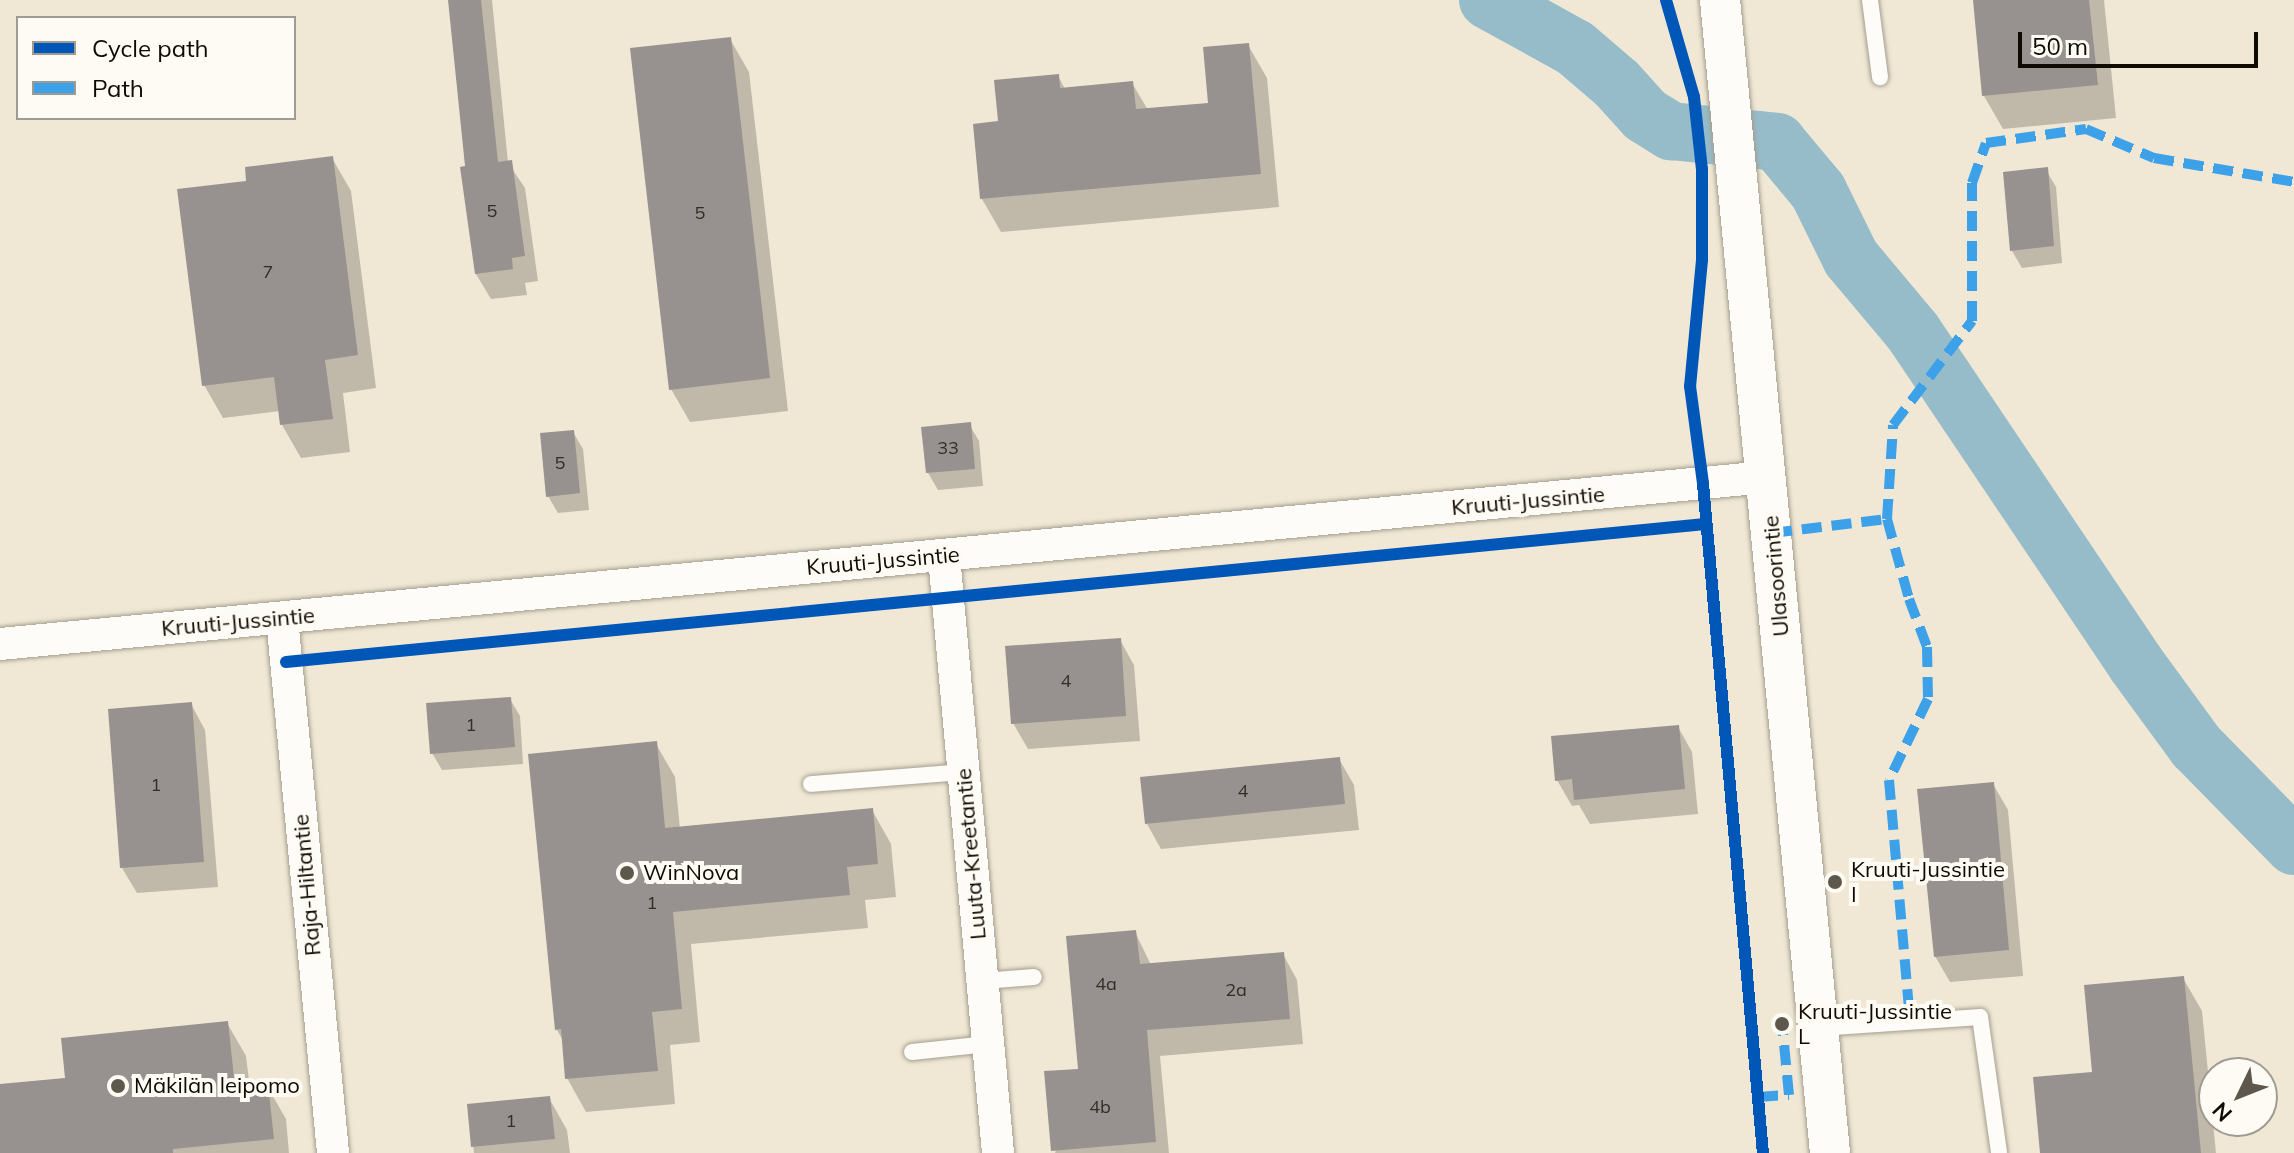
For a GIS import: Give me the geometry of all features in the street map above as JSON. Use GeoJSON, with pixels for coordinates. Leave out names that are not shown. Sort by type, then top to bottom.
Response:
{"type":"FeatureCollection","features":[{"type":"Feature","properties":{"kind":"street","name":"Ulasoorintie"},"geometry":{"type":"LineString","coordinates":[[1720,0],[1830,1153]]}},
{"type":"Feature","properties":{"kind":"street","name":"Kruuti-Jussintie"},"geometry":{"type":"LineString","coordinates":[[0,644],[1766,477]]}},
{"type":"Feature","properties":{"kind":"street","name":"Luuta-Kreetantie"},"geometry":{"type":"LineString","coordinates":[[944,556],[988,1044],[1003,1150]]}},
{"type":"Feature","properties":{"kind":"street","name":"Raja-Hiltantie"},"geometry":{"type":"LineString","coordinates":[[282,618],[333,1153]]}},
{"type":"Feature","properties":{"kind":"lane"},"geometry":{"type":"LineString","coordinates":[[1870,0],[1880,77]]}},
{"type":"Feature","properties":{"kind":"lane"},"geometry":{"type":"LineString","coordinates":[[811,784],[964,772]]}},
{"type":"Feature","properties":{"kind":"lane"},"geometry":{"type":"LineString","coordinates":[[983,981],[1034,977]]}},
{"type":"Feature","properties":{"kind":"lane"},"geometry":{"type":"LineString","coordinates":[[1818,1028],[1980,1017],[1999,1153]]}},
{"type":"Feature","properties":{"kind":"lane"},"geometry":{"type":"LineString","coordinates":[[912,1052],[988,1044]]}},
{"type":"Feature","properties":{"kind":"building"},"geometry":{"type":"Polygon","coordinates":[[[448,0],[481,0],[498,162],[512,160],[525,256],[512,258],[513,269],[475,274],[460,167],[465,166],[448,0]]]}},
{"type":"Feature","properties":{"kind":"building"},"geometry":{"type":"Polygon","coordinates":[[[1973,0],[2089,0],[2098,85],[1982,96],[1973,0]]]}},
{"type":"Feature","properties":{"kind":"building"},"geometry":{"type":"Polygon","coordinates":[[[731,37],[770,378],[669,390],[630,48],[731,37]]]}},
{"type":"Feature","properties":{"kind":"building"},"geometry":{"type":"Polygon","coordinates":[[[1249,43],[1261,174],[980,199],[973,124],[998,121],[994,80],[1059,74],[1060,88],[1133,81],[1136,109],[1208,103],[1203,47],[1249,43]]]}},
{"type":"Feature","properties":{"kind":"building"},"geometry":{"type":"Polygon","coordinates":[[[333,156],[358,355],[325,360],[333,419],[280,425],[274,377],[202,386],[177,189],[246,181],[245,167],[333,156]]]}},
{"type":"Feature","properties":{"kind":"building"},"geometry":{"type":"Polygon","coordinates":[[[2048,167],[2054,246],[2010,251],[2003,172],[2048,167]]]}},
{"type":"Feature","properties":{"kind":"building"},"geometry":{"type":"Polygon","coordinates":[[[971,422],[975,469],[926,473],[921,427],[971,422]]]}},
{"type":"Feature","properties":{"kind":"building"},"geometry":{"type":"Polygon","coordinates":[[[574,430],[580,493],[546,497],[540,433],[574,430]]]}},
{"type":"Feature","properties":{"kind":"building"},"geometry":{"type":"Polygon","coordinates":[[[1121,638],[1126,716],[1011,724],[1005,646],[1121,638]]]}},
{"type":"Feature","properties":{"kind":"building"},"geometry":{"type":"Polygon","coordinates":[[[511,697],[515,747],[430,754],[426,703],[511,697]]]}},
{"type":"Feature","properties":{"kind":"building"},"geometry":{"type":"Polygon","coordinates":[[[192,702],[204,862],[120,868],[108,709],[192,702]]]}},
{"type":"Feature","properties":{"kind":"building"},"geometry":{"type":"Polygon","coordinates":[[[1679,725],[1685,789],[1574,800],[1572,779],[1555,781],[1551,736],[1679,725]]]}},
{"type":"Feature","properties":{"kind":"building"},"geometry":{"type":"Polygon","coordinates":[[[657,741],[665,828],[873,808],[878,864],[847,867],[850,895],[673,912],[682,1009],[652,1012],[658,1071],[565,1079],[561,1029],[555,1030],[528,754],[657,741]]]}},
{"type":"Feature","properties":{"kind":"building"},"geometry":{"type":"Polygon","coordinates":[[[1340,757],[1345,804],[1145,824],[1140,777],[1340,757]]]}},
{"type":"Feature","properties":{"kind":"building"},"geometry":{"type":"Polygon","coordinates":[[[1994,782],[2009,950],[1934,957],[1917,789],[1994,782]]]}},
{"type":"Feature","properties":{"kind":"building"},"geometry":{"type":"Polygon","coordinates":[[[1136,930],[1140,964],[1284,952],[1290,1019],[1147,1030],[1156,1142],[1051,1151],[1044,1071],[1078,1069],[1066,936],[1136,930]]]}},
{"type":"Feature","properties":{"kind":"building"},"geometry":{"type":"Polygon","coordinates":[[[2184,976],[2201,1153],[2040,1153],[2033,1077],[2092,1072],[2084,985],[2184,976]]]}},
{"type":"Feature","properties":{"kind":"building","name":"Mäkilän leipomo"},"geometry":{"type":"Polygon","coordinates":[[[228,1021],[235,1087],[268,1084],[274,1139],[173,1149],[173,1153],[0,1153],[0,1084],[65,1078],[61,1038],[228,1021]]]}},
{"type":"Feature","properties":{"kind":"building"},"geometry":{"type":"Polygon","coordinates":[[[550,1096],[555,1139],[471,1147],[467,1104],[550,1096]]]}},
{"type":"Feature","properties":{"kind":"waterway"},"geometry":{"type":"LineString","coordinates":[[1488,0],[1575,48],[1617,84],[1645,115],[1671,131],[1777,142],[1818,191],[1851,258],[1913,332],[2136,664],[2196,746],[2294,846]]}},
{"type":"Feature","properties":{"kind":"marked path"},"geometry":{"type":"LineString","coordinates":[[1772,533],[1887,519],[1893,425],[1972,321],[1972,183],[1986,143],[2086,129],[2154,158],[2294,182]]}},
{"type":"Feature","properties":{"kind":"marked path"},"geometry":{"type":"LineString","coordinates":[[1887,519],[1909,599],[1927,647],[1928,699],[1889,780],[1910,1022]]}},
{"type":"Feature","properties":{"kind":"marked path"},"geometry":{"type":"LineString","coordinates":[[1758,1097],[1789,1095],[1782,1024]]}},
{"type":"Feature","properties":{"kind":"cycle path"},"geometry":{"type":"LineString","coordinates":[[1666,0],[1694,97],[1702,169],[1702,260],[1690,386],[1703,484],[1763,1153]]}},
{"type":"Feature","properties":{"kind":"cycle path"},"geometry":{"type":"LineString","coordinates":[[286,662],[1705,524]]}},
{"type":"Feature","properties":{"kind":"place","name":"WinNova"},"geometry":{"type":"Point","coordinates":[627,873]}},
{"type":"Feature","properties":{"kind":"place","name":"Kruuti-Jussintie I"},"geometry":{"type":"Point","coordinates":[1835,882]}},
{"type":"Feature","properties":{"kind":"place","name":"Kruuti-Jussintie L"},"geometry":{"type":"Point","coordinates":[1782,1024]}},
{"type":"Feature","properties":{"kind":"place","name":"Mäkilän leipomo"},"geometry":{"type":"Point","coordinates":[118,1086]}}]}
